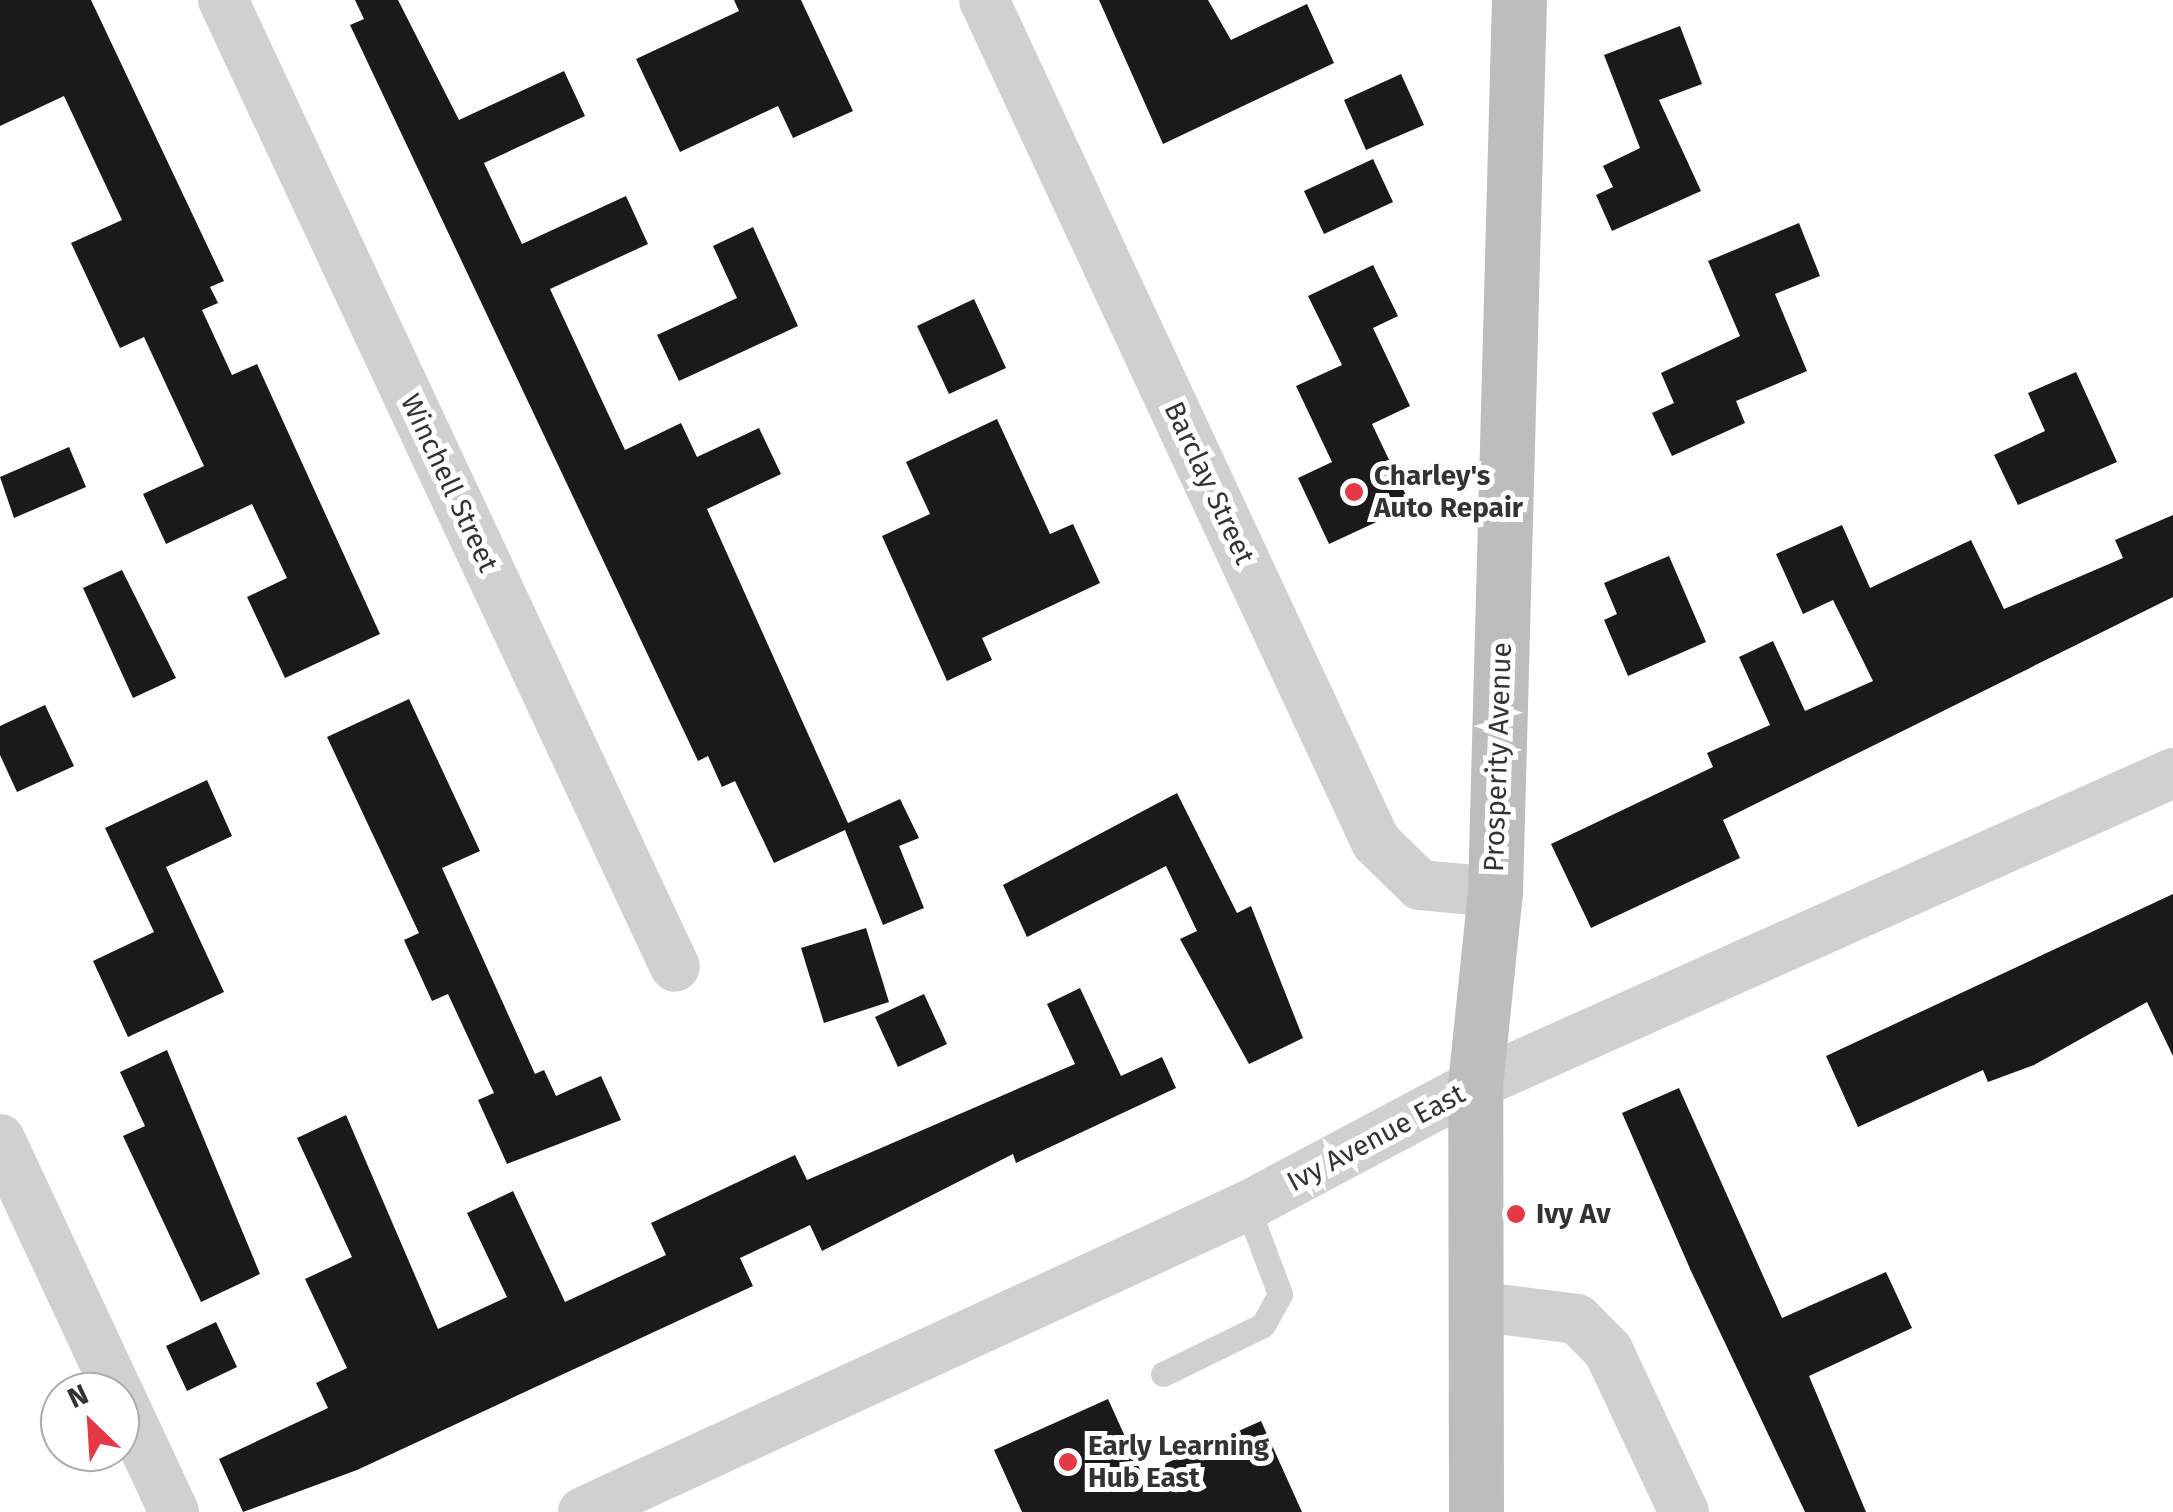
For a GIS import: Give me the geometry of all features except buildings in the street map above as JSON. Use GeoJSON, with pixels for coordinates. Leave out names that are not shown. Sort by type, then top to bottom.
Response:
{"type":"FeatureCollection","features":[{"type":"Feature","properties":{"kind":"street","name":"Winchell Street"},"geometry":{"type":"LineString","coordinates":[[223,0],[675,967]]}},
{"type":"Feature","properties":{"kind":"street","name":"Barclay Street"},"geometry":{"type":"LineString","coordinates":[[984,0],[1376,842],[1420,886],[1495,892]]}},
{"type":"Feature","properties":{"kind":"street","name":"Prosperity Avenue"},"geometry":{"type":"LineString","coordinates":[[1476,1512],[1483,1307],[1475,1085],[1495,892],[1519,0]]}},
{"type":"Feature","properties":{"kind":"street","name":"Ivy Avenue East"},"geometry":{"type":"LineString","coordinates":[[583,1512],[1247,1206],[1475,1085],[2173,773]]}},
{"type":"Feature","properties":{"kind":"street"},"geometry":{"type":"LineString","coordinates":[[0,1139],[109,1372]]}},
{"type":"Feature","properties":{"kind":"street"},"geometry":{"type":"LineString","coordinates":[[1483,1307],[1577,1319],[1608,1350],[1684,1512]]}},
{"type":"Feature","properties":{"kind":"street"},"geometry":{"type":"LineString","coordinates":[[140,1439],[174,1512]]}},
{"type":"Feature","properties":{"kind":"lane"},"geometry":{"type":"LineString","coordinates":[[1163,1374],[1264,1325],[1280,1294],[1247,1206]]}},
{"type":"Feature","properties":{"kind":"place","name":"Charley's Auto Repair"},"geometry":{"type":"Point","coordinates":[1354,492]}},
{"type":"Feature","properties":{"kind":"place","name":"Ivy Av"},"geometry":{"type":"Point","coordinates":[1516,1214]}},
{"type":"Feature","properties":{"kind":"place","name":"Early Learning Hub East"},"geometry":{"type":"Point","coordinates":[1068,1462]}}]}
